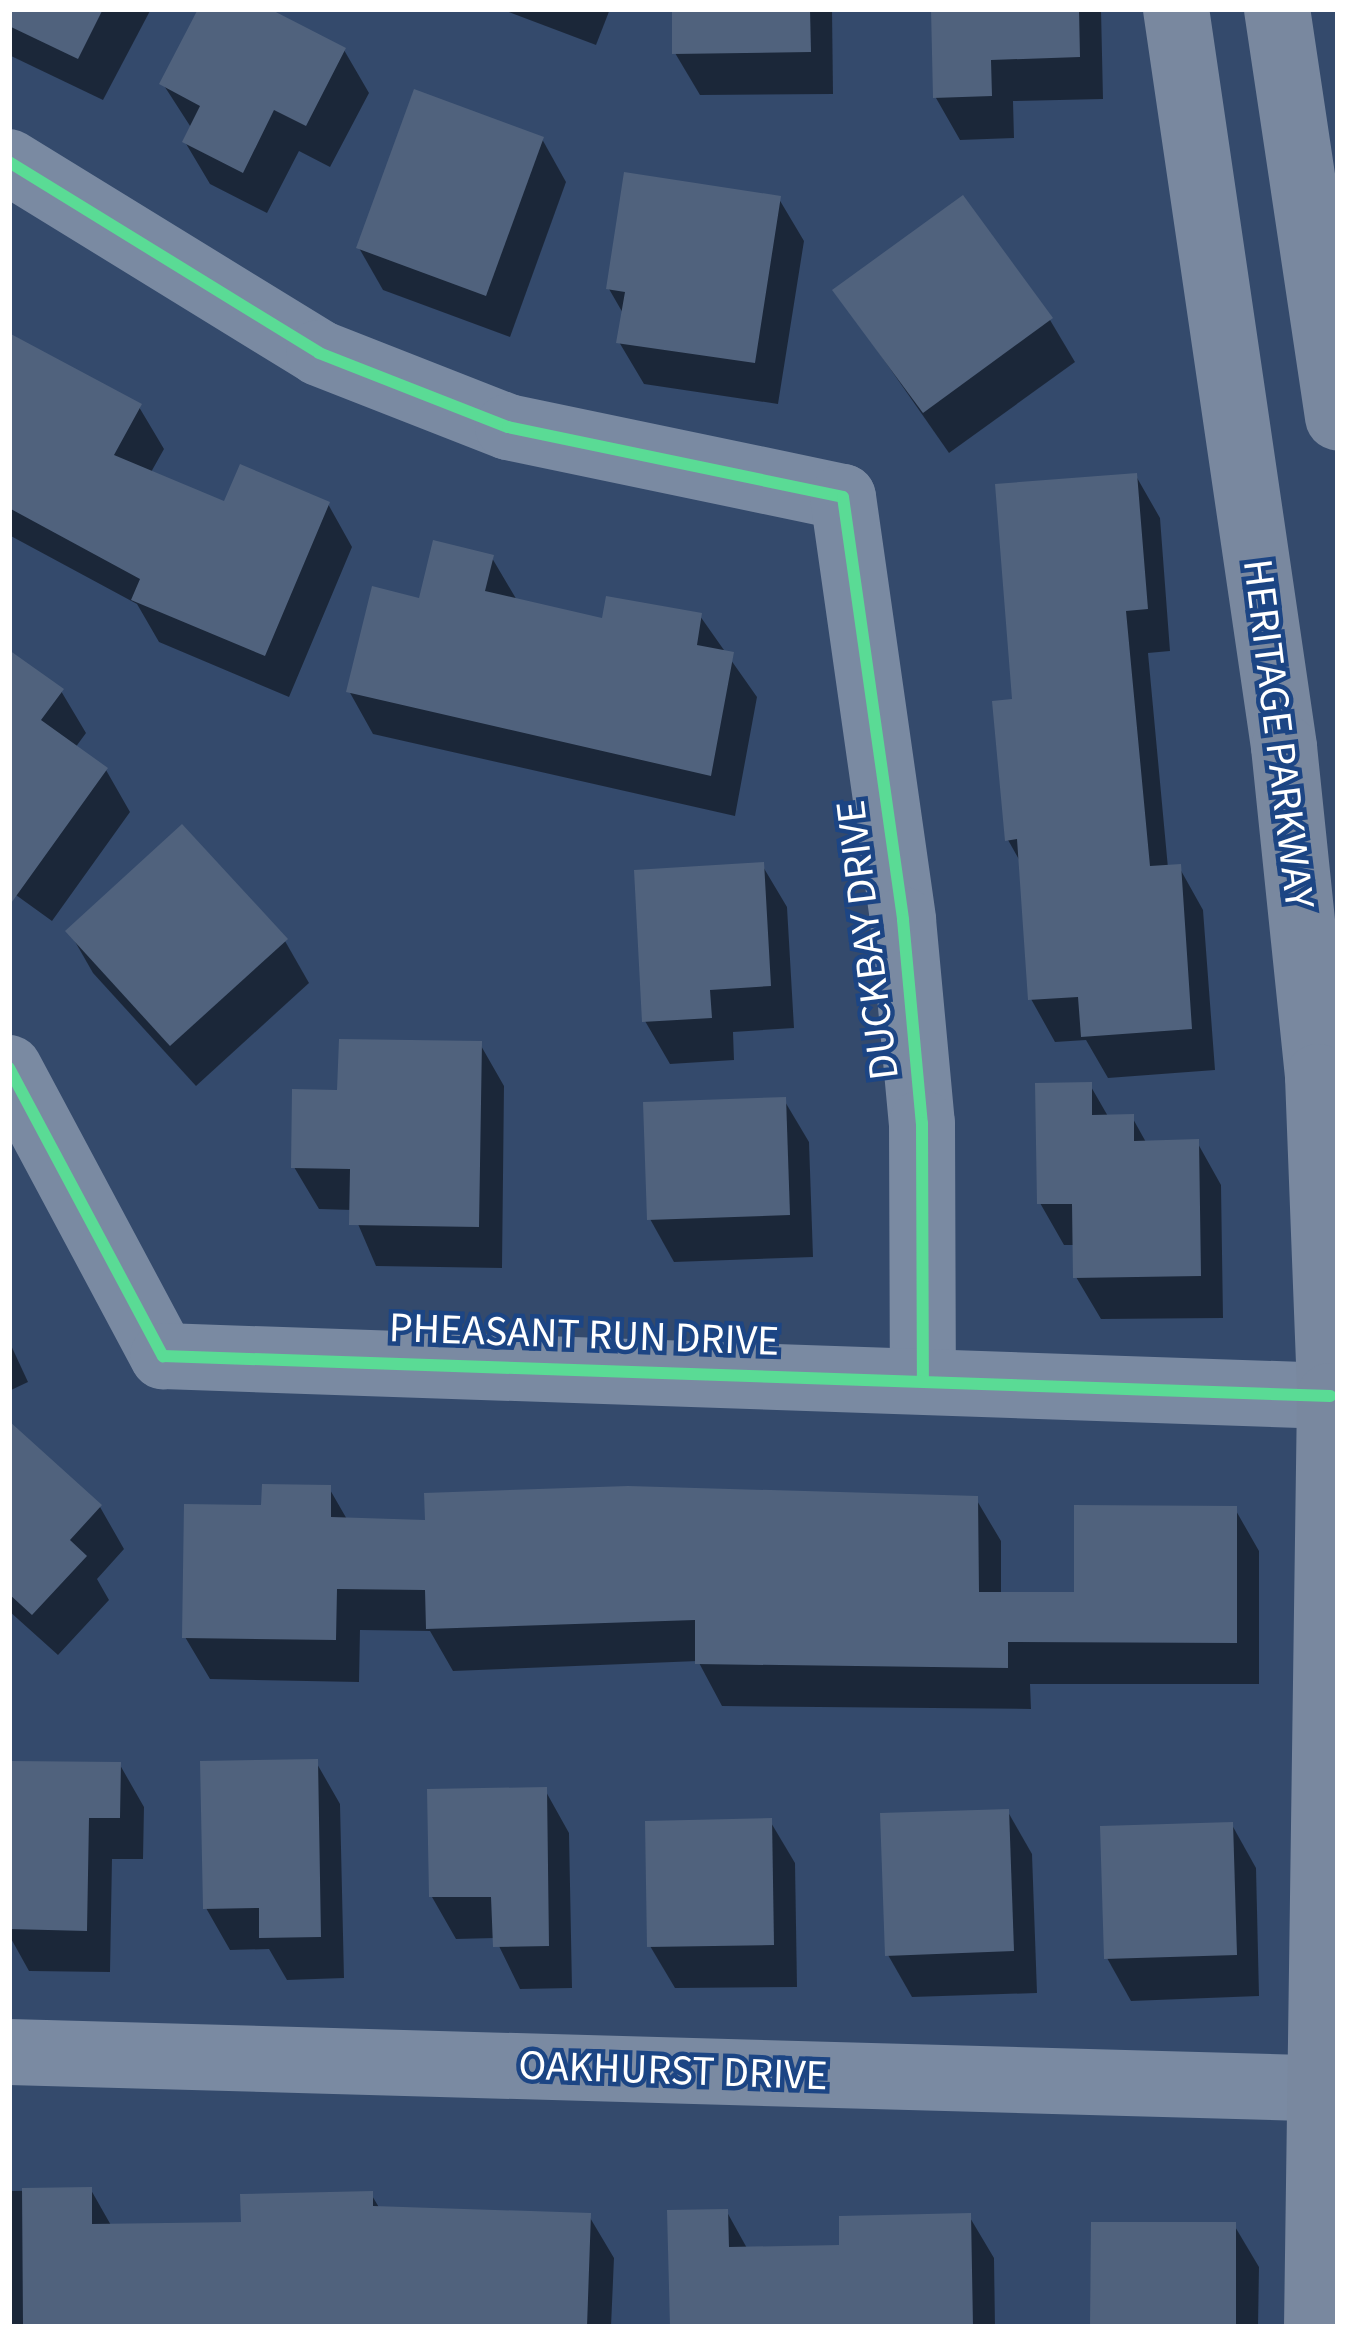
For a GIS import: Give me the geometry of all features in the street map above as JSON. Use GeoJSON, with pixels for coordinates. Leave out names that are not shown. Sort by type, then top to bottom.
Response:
{"type":"FeatureCollection","features":[{"type":"Feature","properties":{"kind":"main road","name":"HERITAGE PARKWAY"},"geometry":{"type":"LineString","coordinates":[[1176,9],[1284,747],[1318,1077],[1330,1396],[1329,2089],[1317,2327]]}},
{"type":"Feature","properties":{"kind":"main road"},"geometry":{"type":"LineString","coordinates":[[1277,9],[1338,418]]}},
{"type":"Feature","properties":{"kind":"street","name":"DUCKBAY DRIVE"},"geometry":{"type":"LineString","coordinates":[[9,162],[319,353],[508,428],[843,497],[916,1055],[923,1378]]}},
{"type":"Feature","properties":{"kind":"street","name":"PHEASANT RUN DRIVE"},"geometry":{"type":"LineString","coordinates":[[9,1068],[163,1356],[923,1378],[1330,1396]]}},
{"type":"Feature","properties":{"kind":"street","name":"OAKHURST DRIVE"},"geometry":{"type":"LineString","coordinates":[[9,2052],[1329,2089]]}},
{"type":"Feature","properties":{"kind":"building"},"geometry":{"type":"Polygon","coordinates":[[[9,9],[103,9],[78,59],[9,26],[9,9]]]}},
{"type":"Feature","properties":{"kind":"building"},"geometry":{"type":"Polygon","coordinates":[[[198,9],[270,9],[346,48],[306,126],[274,110],[243,173],[182,142],[200,106],[159,84],[198,9]]]}},
{"type":"Feature","properties":{"kind":"building"},"geometry":{"type":"Polygon","coordinates":[[[672,9],[810,9],[811,52],[672,54],[672,9]]]}},
{"type":"Feature","properties":{"kind":"building"},"geometry":{"type":"Polygon","coordinates":[[[931,9],[1079,9],[1080,57],[991,60],[992,96],[933,98],[931,9]]]}},
{"type":"Feature","properties":{"kind":"building"},"geometry":{"type":"Polygon","coordinates":[[[414,89],[544,137],[486,296],[356,248],[414,89]]]}},
{"type":"Feature","properties":{"kind":"building"},"geometry":{"type":"Polygon","coordinates":[[[624,172],[781,196],[755,363],[616,343],[625,292],[606,289],[624,172]]]}},
{"type":"Feature","properties":{"kind":"building"},"geometry":{"type":"Polygon","coordinates":[[[963,195],[1053,318],[923,413],[832,290],[963,195]]]}},
{"type":"Feature","properties":{"kind":"building"},"geometry":{"type":"Polygon","coordinates":[[[9,333],[142,404],[114,455],[224,501],[240,464],[330,502],[265,656],[131,600],[140,579],[9,508],[9,333]]]}},
{"type":"Feature","properties":{"kind":"building"},"geometry":{"type":"Polygon","coordinates":[[[1137,473],[1148,609],[1126,611],[1150,866],[1181,864],[1192,1029],[1081,1037],[1078,997],[1028,1000],[1017,839],[1005,841],[992,701],[1012,699],[995,484],[1137,473]]]}},
{"type":"Feature","properties":{"kind":"building"},"geometry":{"type":"Polygon","coordinates":[[[433,540],[494,555],[485,591],[602,618],[606,596],[702,613],[697,645],[734,652],[711,776],[346,692],[372,586],[419,598],[433,540]]]}},
{"type":"Feature","properties":{"kind":"building"},"geometry":{"type":"Polygon","coordinates":[[[9,650],[64,689],[41,720],[108,768],[9,906],[9,650]]]}},
{"type":"Feature","properties":{"kind":"building"},"geometry":{"type":"Polygon","coordinates":[[[182,824],[288,939],[170,1046],[65,931],[182,824]]]}},
{"type":"Feature","properties":{"kind":"building"},"geometry":{"type":"Polygon","coordinates":[[[764,862],[771,986],[710,990],[712,1018],[642,1022],[634,870],[764,862]]]}},
{"type":"Feature","properties":{"kind":"building"},"geometry":{"type":"Polygon","coordinates":[[[339,1039],[482,1041],[479,1227],[349,1225],[350,1169],[291,1168],[292,1089],[337,1090],[339,1039]]]}},
{"type":"Feature","properties":{"kind":"building"},"geometry":{"type":"Polygon","coordinates":[[[1092,1082],[1092,1115],[1134,1114],[1134,1141],[1199,1139],[1201,1276],[1073,1278],[1072,1204],[1037,1204],[1035,1083],[1092,1082]]]}},
{"type":"Feature","properties":{"kind":"building"},"geometry":{"type":"Polygon","coordinates":[[[786,1097],[790,1215],[647,1220],[643,1102],[786,1097]]]}},
{"type":"Feature","properties":{"kind":"building"},"geometry":{"type":"Polygon","coordinates":[[[9,1421],[102,1505],[70,1540],[87,1556],[32,1615],[9,1594],[9,1421]]]}},
{"type":"Feature","properties":{"kind":"building"},"geometry":{"type":"Polygon","coordinates":[[[262,1484],[331,1485],[331,1517],[425,1520],[424,1493],[628,1486],[978,1496],[979,1592],[1074,1592],[1074,1505],[1237,1506],[1237,1643],[1008,1642],[1008,1668],[695,1664],[695,1620],[426,1629],[425,1590],[337,1589],[336,1640],[182,1638],[184,1504],[261,1505],[262,1484]]]}},
{"type":"Feature","properties":{"kind":"building"},"geometry":{"type":"Polygon","coordinates":[[[318,1759],[321,1937],[259,1938],[259,1908],[203,1909],[200,1761],[318,1759]]]}},
{"type":"Feature","properties":{"kind":"building"},"geometry":{"type":"Polygon","coordinates":[[[9,1761],[121,1762],[120,1818],[89,1818],[87,1931],[9,1929],[9,1761]]]}},
{"type":"Feature","properties":{"kind":"building"},"geometry":{"type":"Polygon","coordinates":[[[547,1787],[549,1946],[493,1947],[491,1897],[429,1897],[427,1789],[547,1787]]]}},
{"type":"Feature","properties":{"kind":"building"},"geometry":{"type":"Polygon","coordinates":[[[1009,1809],[1014,1951],[885,1956],[880,1813],[1009,1809]]]}},
{"type":"Feature","properties":{"kind":"building"},"geometry":{"type":"Polygon","coordinates":[[[772,1818],[774,1945],[647,1947],[645,1821],[772,1818]]]}},
{"type":"Feature","properties":{"kind":"building"},"geometry":{"type":"Polygon","coordinates":[[[1233,1822],[1237,1955],[1104,1959],[1100,1826],[1233,1822]]]}},
{"type":"Feature","properties":{"kind":"building"},"geometry":{"type":"Polygon","coordinates":[[[92,2187],[92,2224],[241,2222],[240,2194],[373,2191],[373,2206],[591,2213],[587,2327],[23,2327],[22,2188],[92,2187]]]}},
{"type":"Feature","properties":{"kind":"building"},"geometry":{"type":"Polygon","coordinates":[[[728,2209],[729,2247],[839,2245],[839,2216],[971,2213],[973,2327],[670,2327],[667,2210],[728,2209]]]}},
{"type":"Feature","properties":{"kind":"building"},"geometry":{"type":"Polygon","coordinates":[[[1091,2222],[1236,2222],[1236,2327],[1090,2327],[1091,2222]]]}},
{"type":"Feature","properties":{"kind":"cycle path"},"geometry":{"type":"LineString","coordinates":[[9,162],[319,353],[508,427],[843,497],[903,920],[922,1123],[923,1378]]}},
{"type":"Feature","properties":{"kind":"cycle path"},"geometry":{"type":"LineString","coordinates":[[9,1068],[163,1356],[1330,1396]]}}]}
